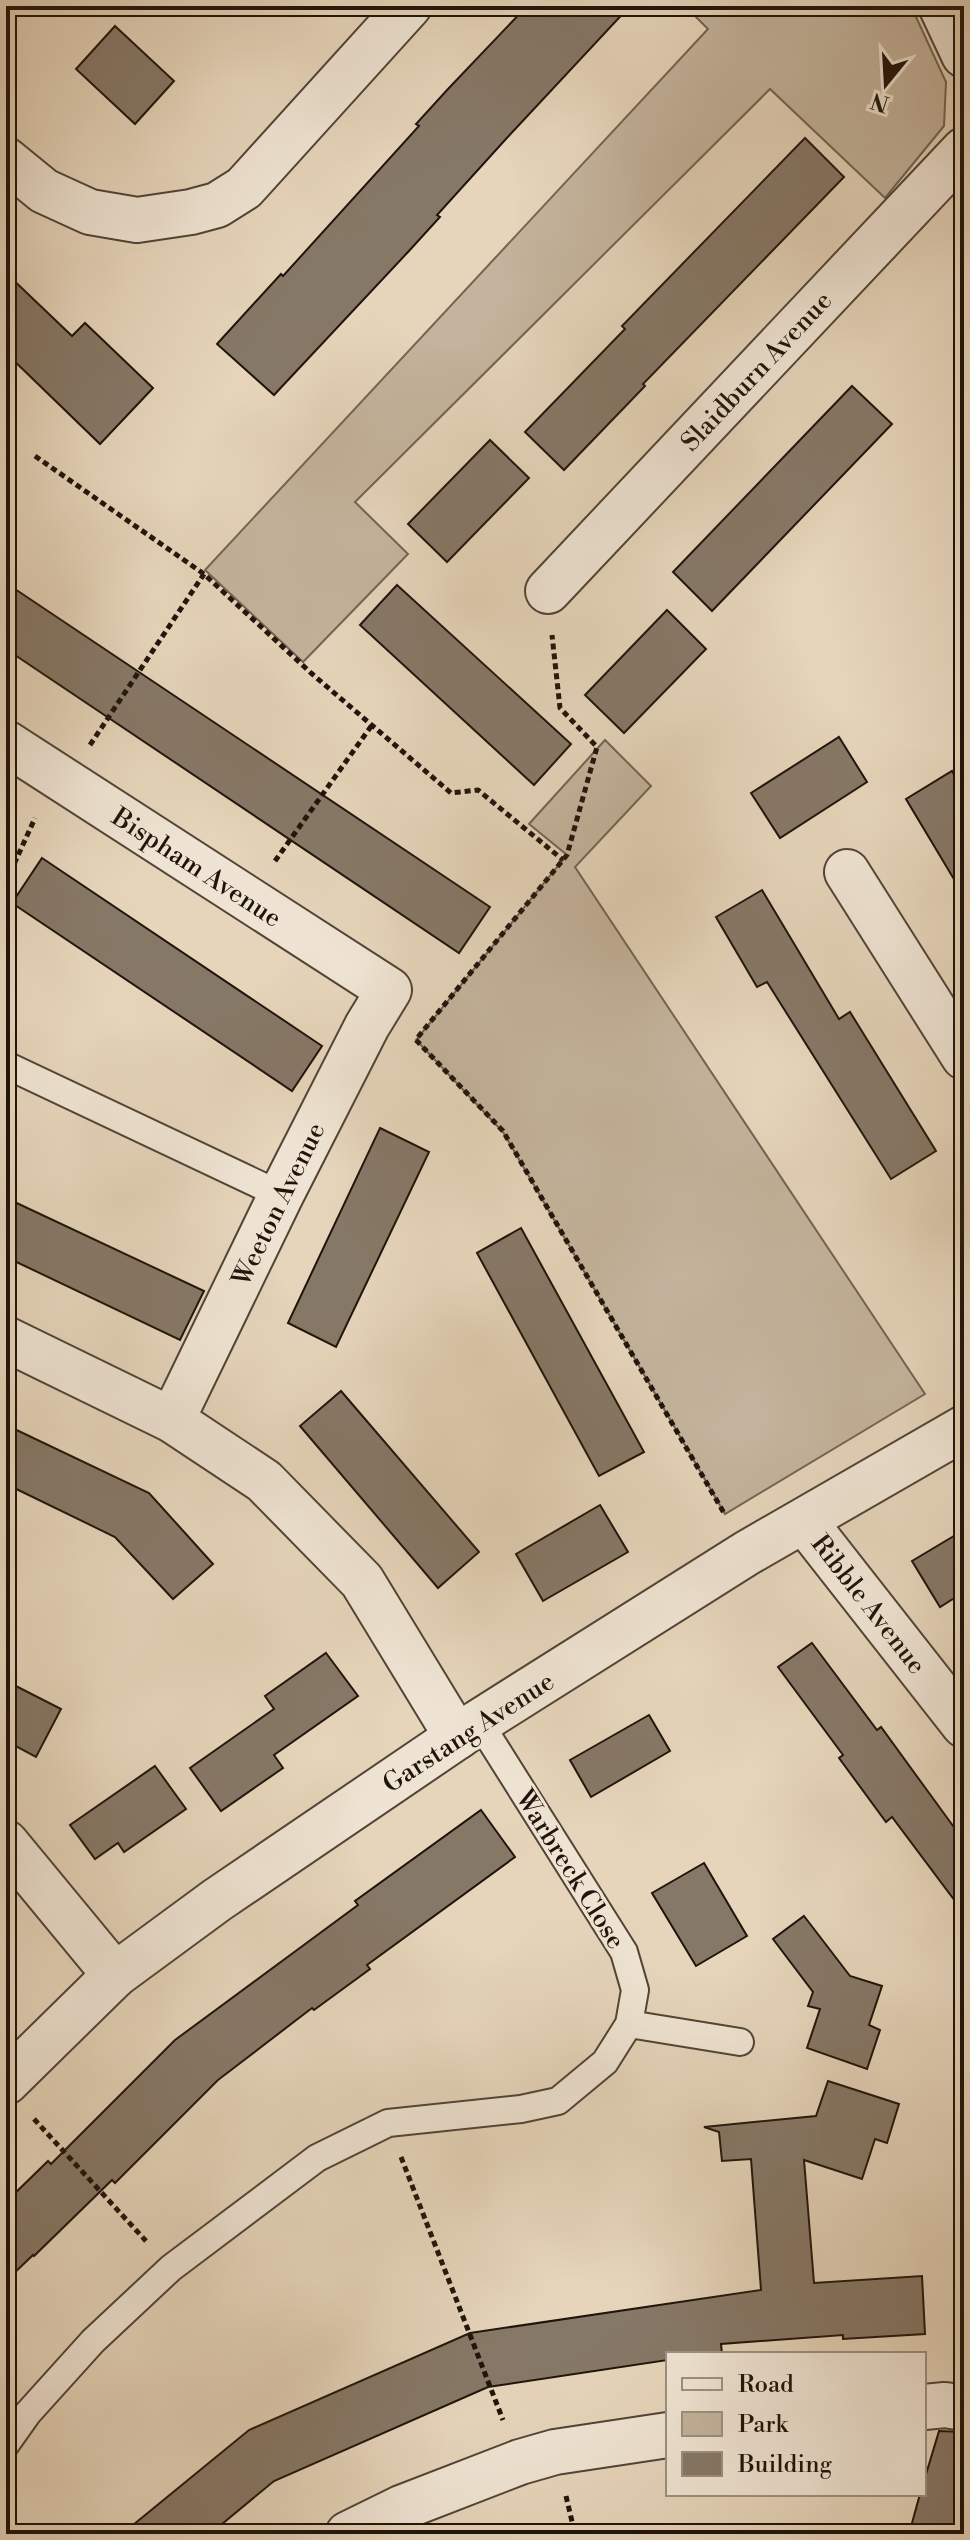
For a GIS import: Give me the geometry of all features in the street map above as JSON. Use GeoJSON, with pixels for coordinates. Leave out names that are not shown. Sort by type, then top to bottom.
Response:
{"type":"FeatureCollection","features":[{"type":"Feature","properties":{"kind":"street"},"geometry":{"type":"LineString","coordinates":[[6,160],[44,191],[90,212],[137,220],[217,205],[244,188],[409,6]]}},
{"type":"Feature","properties":{"kind":"street"},"geometry":{"type":"LineString","coordinates":[[941,6],[964,55]]}},
{"type":"Feature","properties":{"kind":"street","name":"Slaidburn Avenue"},"geometry":{"type":"LineString","coordinates":[[548,591],[964,150]]}},
{"type":"Feature","properties":{"kind":"street","name":"Bispham Avenue"},"geometry":{"type":"LineString","coordinates":[[6,743],[248,900],[378,1008]]}},
{"type":"Feature","properties":{"kind":"street"},"geometry":{"type":"LineString","coordinates":[[847,872],[964,1057]]}},
{"type":"Feature","properties":{"kind":"street","name":"Weeton Avenue"},"geometry":{"type":"LineString","coordinates":[[172,1420],[281,1195],[378,1008]]}},
{"type":"Feature","properties":{"kind":"street"},"geometry":{"type":"LineString","coordinates":[[6,1339],[172,1420],[264,1481],[362,1581],[468,1730]]}},
{"type":"Feature","properties":{"kind":"street","name":"Garstang Avenue"},"geometry":{"type":"LineString","coordinates":[[16,2097],[115,1975],[217,1900],[468,1730],[747,1553],[964,1428]]}},
{"type":"Feature","properties":{"kind":"street","name":"Ribble Avenue"},"geometry":{"type":"LineString","coordinates":[[804,1521],[964,1725]]}},
{"type":"Feature","properties":{"kind":"street"},"geometry":{"type":"LineString","coordinates":[[6,1843],[115,1975]]}},
{"type":"Feature","properties":{"kind":"street"},"geometry":{"type":"LineString","coordinates":[[926,2407],[945,2405],[964,2408]]}},
{"type":"Feature","properties":{"kind":"street"},"geometry":{"type":"LineString","coordinates":[[348,2534],[401,2508],[520,2462],[555,2452],[666,2435]]}},
{"type":"Feature","properties":{"kind":"lane"},"geometry":{"type":"LineString","coordinates":[[6,1065],[281,1195]]}},
{"type":"Feature","properties":{"kind":"lane","name":"Warbreck Close"},"geometry":{"type":"LineString","coordinates":[[388,2123],[521,2109],[558,2101],[605,2062],[629,2024],[635,1990],[624,1952],[468,1730]]}},
{"type":"Feature","properties":{"kind":"lane"},"geometry":{"type":"LineString","coordinates":[[629,2024],[740,2042]]}},
{"type":"Feature","properties":{"kind":"lane"},"geometry":{"type":"LineString","coordinates":[[6,2444],[28,2413],[93,2341],[171,2268],[317,2158],[388,2123]]}},
{"type":"Feature","properties":{"kind":"path"},"geometry":{"type":"LineString","coordinates":[[35,456],[204,574],[311,673],[451,793],[478,790],[563,860]]}},
{"type":"Feature","properties":{"kind":"path"},"geometry":{"type":"LineString","coordinates":[[6,882],[61,779],[204,574]]}},
{"type":"Feature","properties":{"kind":"path"},"geometry":{"type":"LineString","coordinates":[[416,1040],[567,855],[597,747],[560,708],[548,591]]}},
{"type":"Feature","properties":{"kind":"path"},"geometry":{"type":"LineString","coordinates":[[248,900],[372,725]]}},
{"type":"Feature","properties":{"kind":"path"},"geometry":{"type":"LineString","coordinates":[[378,1008],[416,1040],[503,1131],[747,1553]]}},
{"type":"Feature","properties":{"kind":"path"},"geometry":{"type":"LineString","coordinates":[[16,2097],[171,2268]]}},
{"type":"Feature","properties":{"kind":"path"},"geometry":{"type":"LineString","coordinates":[[388,2123],[520,2462]]}},
{"type":"Feature","properties":{"kind":"green space"},"geometry":{"type":"Polygon","coordinates":[[[685,6],[911,6],[946,82],[944,126],[885,198],[770,89],[355,502],[408,554],[303,662],[205,570],[708,29],[685,6]]]}},
{"type":"Feature","properties":{"kind":"green space"},"geometry":{"type":"Polygon","coordinates":[[[605,740],[651,786],[575,867],[925,1394],[725,1514],[503,1132],[416,1040],[567,855],[529,824],[605,740]]]}},
{"type":"Feature","properties":{"kind":"building"},"geometry":{"type":"Polygon","coordinates":[[[527,6],[630,6],[274,395],[217,344],[281,274],[283,276],[419,126],[416,124],[527,6]]]}},
{"type":"Feature","properties":{"kind":"building"},"geometry":{"type":"Polygon","coordinates":[[[115,26],[174,81],[135,124],[76,69],[115,26]]]}},
{"type":"Feature","properties":{"kind":"building"},"geometry":{"type":"Polygon","coordinates":[[[805,138],[844,177],[564,470],[525,432],[625,329],[622,326],[805,138]]]}},
{"type":"Feature","properties":{"kind":"building"},"geometry":{"type":"Polygon","coordinates":[[[6,273],[72,336],[85,323],[153,388],[100,444],[6,353],[6,273]]]}},
{"type":"Feature","properties":{"kind":"building"},"geometry":{"type":"Polygon","coordinates":[[[852,386],[892,424],[712,611],[673,572],[852,386]]]}},
{"type":"Feature","properties":{"kind":"building"},"geometry":{"type":"Polygon","coordinates":[[[490,440],[529,478],[447,562],[408,524],[490,440]]]}},
{"type":"Feature","properties":{"kind":"building"},"geometry":{"type":"Polygon","coordinates":[[[6,583],[490,907],[459,953],[6,649],[6,583]]]}},
{"type":"Feature","properties":{"kind":"building"},"geometry":{"type":"Polygon","coordinates":[[[397,585],[571,744],[534,785],[360,625],[397,585]]]}},
{"type":"Feature","properties":{"kind":"building"},"geometry":{"type":"Polygon","coordinates":[[[667,610],[706,649],[624,733],[585,695],[667,610]]]}},
{"type":"Feature","properties":{"kind":"building"},"geometry":{"type":"Polygon","coordinates":[[[839,737],[867,782],[780,838],[751,793],[839,737]]]}},
{"type":"Feature","properties":{"kind":"building"},"geometry":{"type":"Polygon","coordinates":[[[952,771],[964,791],[964,896],[906,799],[952,771]]]}},
{"type":"Feature","properties":{"kind":"building"},"geometry":{"type":"Polygon","coordinates":[[[42,858],[322,1046],[292,1091],[12,903],[42,858]]]}},
{"type":"Feature","properties":{"kind":"building"},"geometry":{"type":"Polygon","coordinates":[[[762,890],[839,1019],[850,1012],[936,1151],[891,1179],[767,982],[757,987],[716,917],[762,890]]]}},
{"type":"Feature","properties":{"kind":"building"},"geometry":{"type":"Polygon","coordinates":[[[380,1128],[429,1152],[336,1347],[288,1323],[380,1128]]]}},
{"type":"Feature","properties":{"kind":"building"},"geometry":{"type":"Polygon","coordinates":[[[6,1198],[204,1291],[180,1340],[6,1257],[6,1198]]]}},
{"type":"Feature","properties":{"kind":"building"},"geometry":{"type":"Polygon","coordinates":[[[521,1228],[644,1452],[599,1476],[477,1253],[521,1228]]]}},
{"type":"Feature","properties":{"kind":"building"},"geometry":{"type":"Polygon","coordinates":[[[341,1391],[479,1552],[438,1588],[300,1426],[341,1391]]]}},
{"type":"Feature","properties":{"kind":"building"},"geometry":{"type":"Polygon","coordinates":[[[6,1425],[149,1493],[213,1564],[173,1599],[115,1537],[6,1484],[6,1425]]]}},
{"type":"Feature","properties":{"kind":"building"},"geometry":{"type":"Polygon","coordinates":[[[600,1505],[628,1552],[543,1601],[516,1554],[600,1505]]]}},
{"type":"Feature","properties":{"kind":"building"},"geometry":{"type":"Polygon","coordinates":[[[964,1530],[964,1592],[940,1607],[912,1561],[964,1530]]]}},
{"type":"Feature","properties":{"kind":"building"},"geometry":{"type":"Polygon","coordinates":[[[812,1643],[877,1730],[881,1727],[964,1841],[964,1913],[892,1817],[886,1822],[839,1758],[843,1755],[778,1667],[812,1643]]]}},
{"type":"Feature","properties":{"kind":"building"},"geometry":{"type":"Polygon","coordinates":[[[326,1653],[358,1696],[274,1755],[283,1768],[221,1811],[190,1768],[274,1709],[265,1696],[326,1653]]]}},
{"type":"Feature","properties":{"kind":"building"},"geometry":{"type":"Polygon","coordinates":[[[6,1681],[61,1709],[36,1757],[6,1741],[6,1681]]]}},
{"type":"Feature","properties":{"kind":"building"},"geometry":{"type":"Polygon","coordinates":[[[649,1715],[670,1751],[591,1797],[570,1760],[649,1715]]]}},
{"type":"Feature","properties":{"kind":"building"},"geometry":{"type":"Polygon","coordinates":[[[155,1766],[186,1809],[124,1852],[118,1843],[95,1859],[70,1825],[155,1766]]]}},
{"type":"Feature","properties":{"kind":"building"},"geometry":{"type":"Polygon","coordinates":[[[481,1810],[515,1857],[367,1965],[370,1969],[314,2010],[312,2008],[218,2080],[115,2183],[112,2180],[6,2281],[6,2202],[48,2161],[51,2164],[175,2040],[358,1905],[355,1901],[481,1810]]]}},
{"type":"Feature","properties":{"kind":"building"},"geometry":{"type":"Polygon","coordinates":[[[704,1863],[747,1936],[696,1966],[652,1893],[704,1863]]]}},
{"type":"Feature","properties":{"kind":"building"},"geometry":{"type":"Polygon","coordinates":[[[804,1916],[850,1976],[882,1986],[869,2025],[880,2030],[867,2069],[807,2048],[820,2009],[808,2006],[813,1992],[773,1939],[804,1916]]]}},
{"type":"Feature","properties":{"kind":"building"},"geometry":{"type":"Polygon","coordinates":[[[828,2081],[899,2104],[887,2143],[875,2139],[862,2179],[804,2160],[814,2283],[922,2276],[925,2334],[843,2339],[843,2335],[721,2344],[722,2352],[666,2352],[666,2360],[488,2387],[274,2481],[210,2534],[122,2534],[249,2430],[470,2333],[761,2290],[751,2159],[722,2161],[719,2132],[704,2127],[816,2116],[828,2081]]]}},
{"type":"Feature","properties":{"kind":"building"},"geometry":{"type":"Polygon","coordinates":[[[939,2431],[964,2432],[964,2534],[909,2534],[919,2496],[926,2496],[926,2474],[939,2431]]]}}]}
